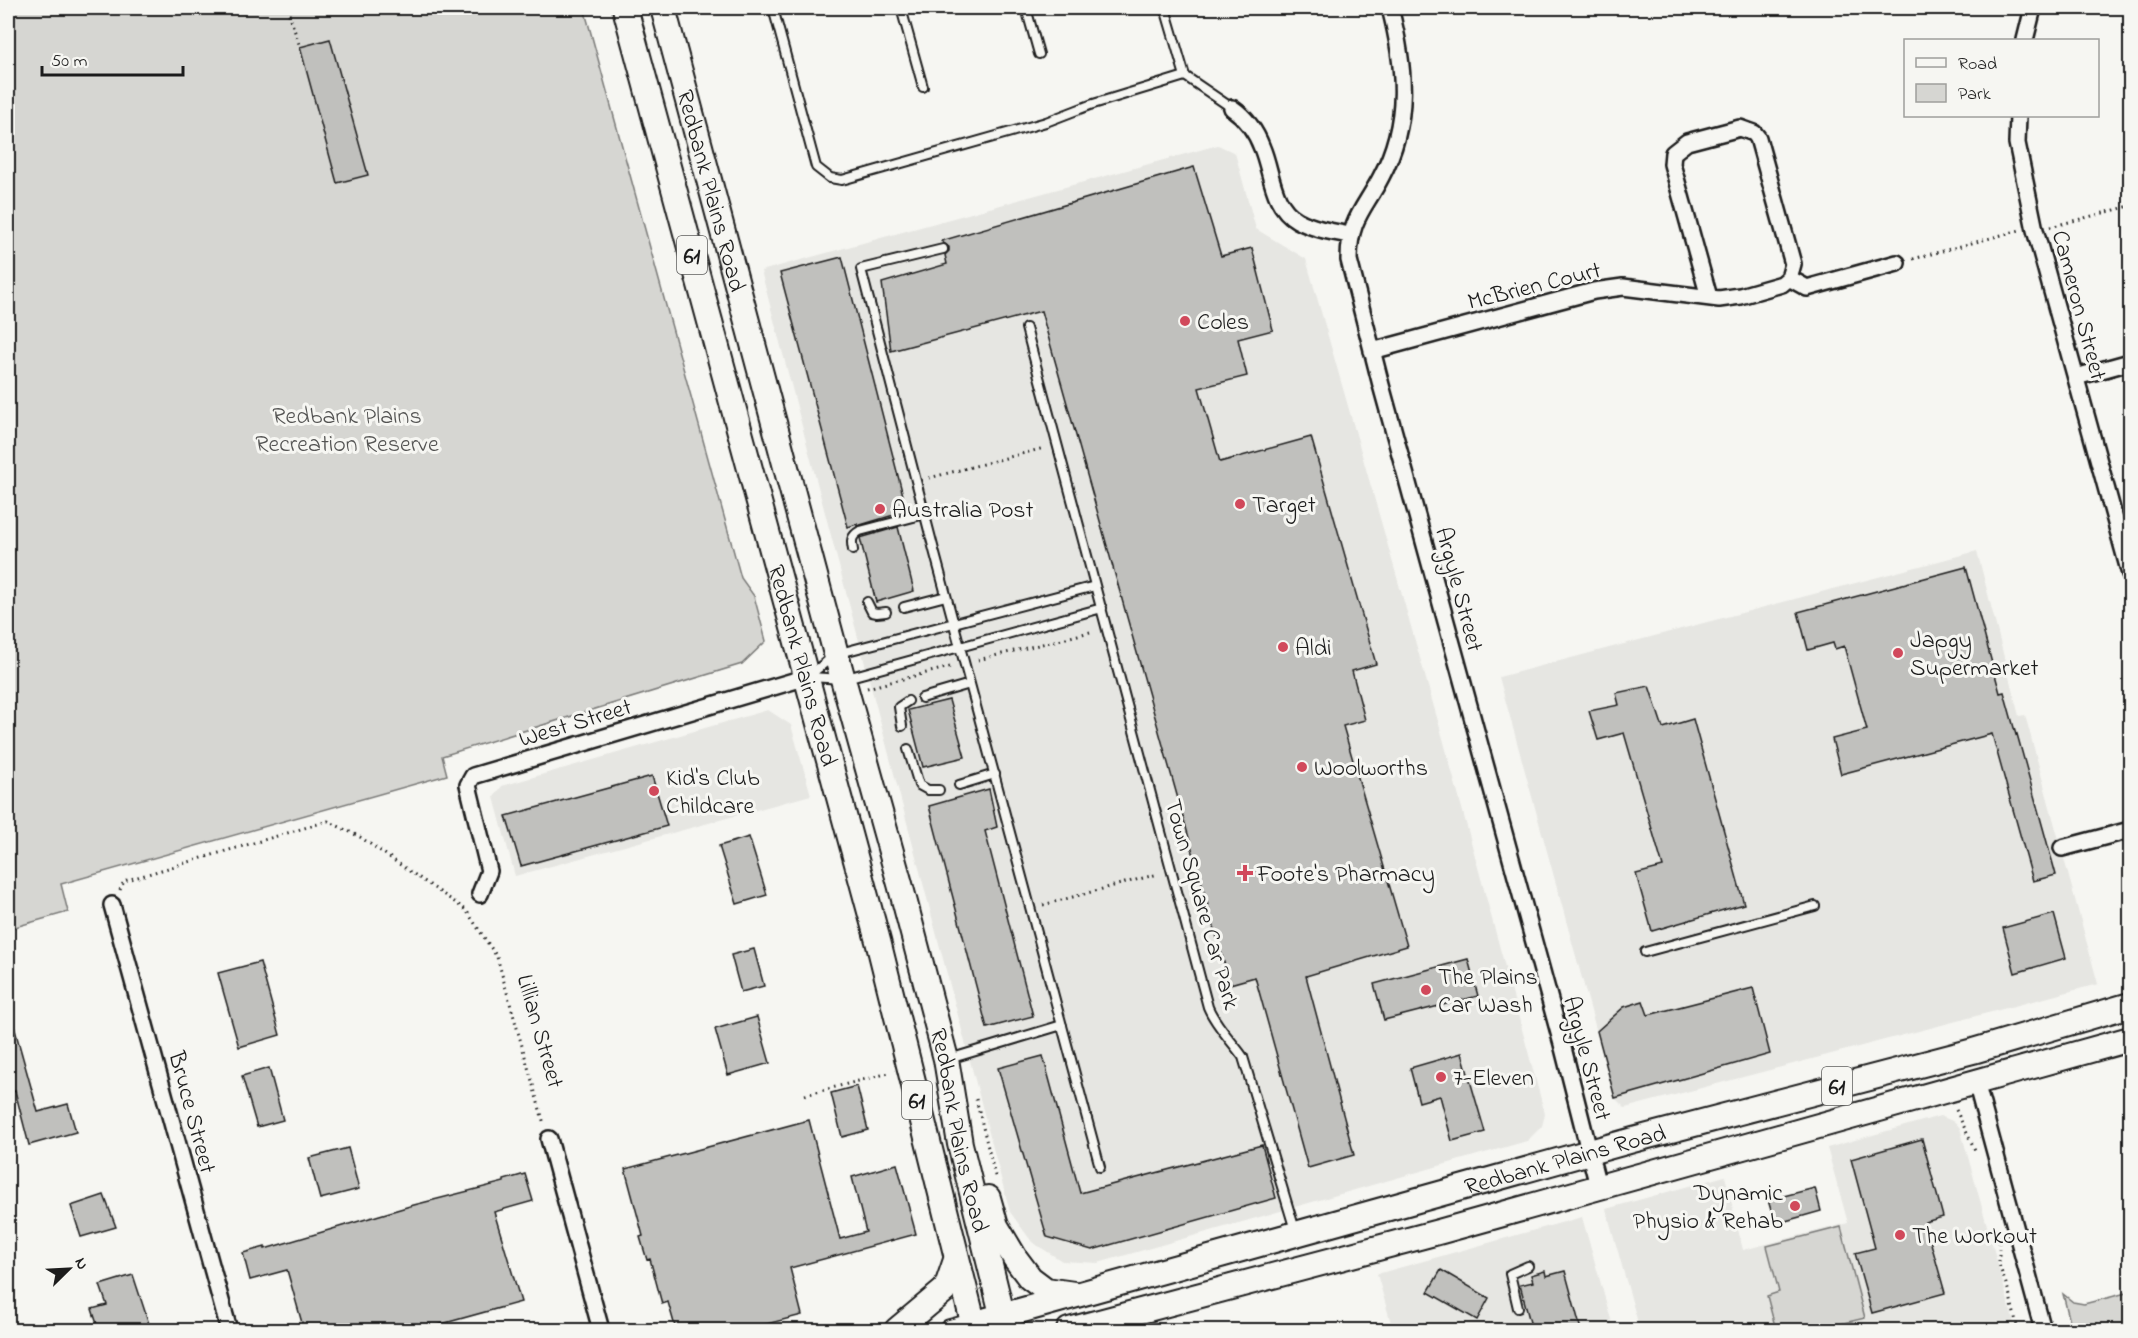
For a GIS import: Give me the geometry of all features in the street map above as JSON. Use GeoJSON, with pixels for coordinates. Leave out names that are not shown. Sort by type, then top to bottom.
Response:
{"type":"FeatureCollection","features":[{"type":"Feature","properties":{"kind":"main road","name":"Redbank Plains Road"},"geometry":{"type":"LineString","coordinates":[[625,8],[879,941],[974,1327],[1004,1323],[1077,1294],[1590,1153],[1973,1051],[2130,1005]]}},
{"type":"Feature","properties":{"kind":"main road","name":"Redbank Plains Road"},"geometry":{"type":"LineString","coordinates":[[663,8],[836,654],[853,676],[900,884],[945,1059],[963,1155],[1004,1323]]}},
{"type":"Feature","properties":{"kind":"main road","name":"Redbank Plains Road"},"geometry":{"type":"LineString","coordinates":[[1069,1330],[1442,1231],[2130,1039]]}},
{"type":"Feature","properties":{"kind":"main road"},"geometry":{"type":"LineString","coordinates":[[1973,1051],[1985,1065],[2072,1042],[2090,1051]]}},
{"type":"Feature","properties":{"kind":"main road","name":"61"},"geometry":{"type":"LineString","coordinates":[[951,1095],[973,1140],[996,1226],[1015,1258],[1030,1278],[1046,1290],[1077,1294]]}},
{"type":"Feature","properties":{"kind":"main road"},"geometry":{"type":"LineString","coordinates":[[1296,1235],[1322,1248],[1417,1222],[1442,1231]]}},
{"type":"Feature","properties":{"kind":"main road"},"geometry":{"type":"LineString","coordinates":[[897,1330],[946,1289],[956,1260]]}},
{"type":"Feature","properties":{"kind":"street","name":"Argyle Street"},"geometry":{"type":"LineString","coordinates":[[1390,8],[1400,45],[1403,67],[1404,89],[1400,122],[1392,153],[1381,177],[1358,215],[1350,235],[1349,260],[1599,1186]]}},
{"type":"Feature","properties":{"kind":"street"},"geometry":{"type":"LineString","coordinates":[[2025,39],[2033,8]]}},
{"type":"Feature","properties":{"kind":"street"},"geometry":{"type":"LineString","coordinates":[[1232,108],[1243,116],[1262,146],[1279,203],[1296,220],[1321,230],[1350,235]]}},
{"type":"Feature","properties":{"kind":"street","name":"Cameron Street"},"geometry":{"type":"LineString","coordinates":[[2018,117],[2017,143],[2036,230],[2130,574]]}},
{"type":"Feature","properties":{"kind":"street"},"geometry":{"type":"LineString","coordinates":[[1709,297],[1672,164],[1673,153],[1687,142],[1740,128],[1754,133],[1758,138],[1793,264],[1790,278],[1808,288],[1897,263]]}},
{"type":"Feature","properties":{"kind":"street","name":"McBrien Court"},"geometry":{"type":"LineString","coordinates":[[1372,351],[1594,291],[1623,287],[1719,299],[1740,297],[1782,284],[1790,278]]}},
{"type":"Feature","properties":{"kind":"street"},"geometry":{"type":"LineString","coordinates":[[2076,377],[2130,362]]}},
{"type":"Feature","properties":{"kind":"street","name":"West Street"},"geometry":{"type":"LineString","coordinates":[[480,894],[489,870],[468,785],[473,776],[807,677]]}},
{"type":"Feature","properties":{"kind":"street"},"geometry":{"type":"LineString","coordinates":[[2062,848],[2130,830]]}},
{"type":"Feature","properties":{"kind":"street","name":"Bruce Street"},"geometry":{"type":"LineString","coordinates":[[112,905],[229,1330]]}},
{"type":"Feature","properties":{"kind":"street"},"geometry":{"type":"LineString","coordinates":[[1976,1082],[2043,1330]]}},
{"type":"Feature","properties":{"kind":"street"},"geometry":{"type":"LineString","coordinates":[[549,1139],[601,1330]]}},
{"type":"Feature","properties":{"kind":"street"},"geometry":{"type":"LineString","coordinates":[[950,1330],[974,1327]]}},
{"type":"Feature","properties":{"kind":"lane"},"geometry":{"type":"LineString","coordinates":[[773,8],[816,167],[830,178],[842,180],[1046,122],[1090,105],[1185,76]]}},
{"type":"Feature","properties":{"kind":"lane"},"geometry":{"type":"LineString","coordinates":[[901,8],[923,87]]}},
{"type":"Feature","properties":{"kind":"lane"},"geometry":{"type":"LineString","coordinates":[[1026,8],[1039,54]]}},
{"type":"Feature","properties":{"kind":"lane"},"geometry":{"type":"LineString","coordinates":[[1165,8],[1185,76],[1232,108]]}},
{"type":"Feature","properties":{"kind":"lane"},"geometry":{"type":"LineString","coordinates":[[943,249],[861,269],[946,596],[1100,1167]]}},
{"type":"Feature","properties":{"kind":"lane","name":"Town Square Car Park"},"geometry":{"type":"LineString","coordinates":[[1026,328],[1208,1007],[1220,1029],[1243,1057],[1296,1235]]}},
{"type":"Feature","properties":{"kind":"lane"},"geometry":{"type":"LineString","coordinates":[[853,550],[851,541],[854,534],[860,531],[925,514]]}},
{"type":"Feature","properties":{"kind":"lane"},"geometry":{"type":"LineString","coordinates":[[807,677],[836,654],[1095,586]]}},
{"type":"Feature","properties":{"kind":"lane"},"geometry":{"type":"LineString","coordinates":[[904,607],[946,596]]}},
{"type":"Feature","properties":{"kind":"lane"},"geometry":{"type":"LineString","coordinates":[[867,602],[872,612],[886,612]]}},
{"type":"Feature","properties":{"kind":"lane"},"geometry":{"type":"LineString","coordinates":[[807,677],[853,676],[1102,608]]}},
{"type":"Feature","properties":{"kind":"lane"},"geometry":{"type":"LineString","coordinates":[[922,698],[970,684]]}},
{"type":"Feature","properties":{"kind":"lane"},"geometry":{"type":"LineString","coordinates":[[902,726],[899,707],[908,702]]}},
{"type":"Feature","properties":{"kind":"lane"},"geometry":{"type":"LineString","coordinates":[[908,749],[919,785],[928,790],[939,790]]}},
{"type":"Feature","properties":{"kind":"lane"},"geometry":{"type":"LineString","coordinates":[[959,785],[995,774]]}},
{"type":"Feature","properties":{"kind":"lane"},"geometry":{"type":"LineString","coordinates":[[1645,952],[1815,906]]}},
{"type":"Feature","properties":{"kind":"lane"},"geometry":{"type":"LineString","coordinates":[[945,1059],[1062,1025]]}},
{"type":"Feature","properties":{"kind":"lane"},"geometry":{"type":"LineString","coordinates":[[1518,1308],[1510,1274],[1528,1266]]}},
{"type":"Feature","properties":{"kind":"path"},"geometry":{"type":"LineString","coordinates":[[287,8],[300,47]]}},
{"type":"Feature","properties":{"kind":"path"},"geometry":{"type":"LineString","coordinates":[[1897,263],[2016,230],[2036,230],[2130,206]]}},
{"type":"Feature","properties":{"kind":"path"},"geometry":{"type":"LineString","coordinates":[[916,482],[1058,444]]}},
{"type":"Feature","properties":{"kind":"path"},"geometry":{"type":"LineString","coordinates":[[866,688],[1107,628]]}},
{"type":"Feature","properties":{"kind":"path"},"geometry":{"type":"LineString","coordinates":[[853,676],[866,688],[868,698]]}},
{"type":"Feature","properties":{"kind":"path","name":"Lillian Street"},"geometry":{"type":"LineString","coordinates":[[112,905],[124,881],[328,821],[360,837],[466,910],[497,957],[549,1139]]}},
{"type":"Feature","properties":{"kind":"path"},"geometry":{"type":"LineString","coordinates":[[1031,908],[1172,870]]}},
{"type":"Feature","properties":{"kind":"path"},"geometry":{"type":"LineString","coordinates":[[805,1095],[889,1073]]}},
{"type":"Feature","properties":{"kind":"path"},"geometry":{"type":"LineString","coordinates":[[976,1098],[998,1186]]}},
{"type":"Feature","properties":{"kind":"path"},"geometry":{"type":"LineString","coordinates":[[1956,1110],[1977,1155]]}},
{"type":"Feature","properties":{"kind":"path"},"geometry":{"type":"LineString","coordinates":[[1999,1230],[1999,1265],[2018,1330]]}},
{"type":"Feature","properties":{"kind":"shaded area"},"geometry":{"type":"Polygon","coordinates":[[[1218,145],[1235,153],[1256,229],[1306,259],[1442,735],[1545,1114],[1542,1126],[1527,1141],[1098,1263],[1062,1261],[1032,1242],[1010,1212],[761,271],[1218,145]]]}},
{"type":"Feature","properties":{"kind":"shaded area"},"geometry":{"type":"Polygon","coordinates":[[[1977,551],[2019,716],[2025,715],[2098,984],[1625,1108],[1615,1098],[1499,677],[1977,551]]]}},
{"type":"Feature","properties":{"kind":"shaded area","name":"Kid's Club Childcare"},"geometry":{"type":"Polygon","coordinates":[[[768,710],[791,725],[811,795],[515,876],[494,797],[502,786],[768,710]]]}},
{"type":"Feature","properties":{"kind":"shaded area"},"geometry":{"type":"Polygon","coordinates":[[[1940,1116],[1955,1122],[1960,1128],[2014,1323],[1988,1330],[1640,1330],[1606,1209],[1725,1176],[1743,1250],[1848,1223],[1827,1148],[1940,1116]]]}},
{"type":"Feature","properties":{"kind":"shaded area"},"geometry":{"type":"Polygon","coordinates":[[[1582,1217],[1614,1330],[1393,1330],[1377,1274],[1582,1217]]]}},
{"type":"Feature","properties":{"kind":"green space","name":"Redbank Plains Recreation Reserve"},"geometry":{"type":"Polygon","coordinates":[[[8,8],[584,8],[741,578],[754,596],[766,641],[742,664],[442,756],[447,775],[61,884],[68,912],[8,929],[8,8]]]}},
{"type":"Feature","properties":{"kind":"green space"},"geometry":{"type":"Polygon","coordinates":[[[1841,1227],[1865,1318],[1814,1330],[1776,1330],[1767,1296],[1779,1292],[1767,1246],[1841,1227]]]}},
{"type":"Feature","properties":{"kind":"green space"},"geometry":{"type":"Polygon","coordinates":[[[2130,1292],[2130,1330],[2072,1330],[2063,1294],[2073,1302],[2084,1304],[2130,1292]]]}},
{"type":"Feature","properties":{"kind":"building"},"geometry":{"type":"Polygon","coordinates":[[[330,39],[368,175],[337,183],[300,47],[330,39]]]}},
{"type":"Feature","properties":{"kind":"building"},"geometry":{"type":"Polygon","coordinates":[[[1194,167],[1221,256],[1252,248],[1273,330],[1238,339],[1247,376],[1199,388],[1220,462],[1311,437],[1376,664],[1352,671],[1365,720],[1343,726],[1407,946],[1306,976],[1354,1155],[1308,1168],[1255,977],[1230,984],[1041,311],[891,351],[882,283],[947,264],[945,255],[949,247],[941,241],[1194,167]]]}},
{"type":"Feature","properties":{"kind":"building"},"geometry":{"type":"Polygon","coordinates":[[[842,257],[907,511],[848,527],[780,273],[842,257]]]}},
{"type":"Feature","properties":{"kind":"building"},"geometry":{"type":"Polygon","coordinates":[[[898,527],[914,591],[876,602],[860,538],[898,527]]]}},
{"type":"Feature","properties":{"kind":"building"},"geometry":{"type":"Polygon","coordinates":[[[1966,567],[2000,693],[2004,692],[2017,734],[2056,875],[2033,881],[1992,734],[1841,774],[1832,739],[1867,730],[1844,646],[1835,649],[1833,643],[1808,650],[1798,612],[1966,567]]]}},
{"type":"Feature","properties":{"kind":"building"},"geometry":{"type":"Polygon","coordinates":[[[1649,686],[1663,728],[1693,719],[1744,904],[1652,931],[1636,874],[1663,867],[1624,733],[1598,740],[1589,711],[1619,705],[1616,693],[1649,686]]]}},
{"type":"Feature","properties":{"kind":"building"},"geometry":{"type":"Polygon","coordinates":[[[949,700],[965,757],[923,767],[908,710],[949,700]]]}},
{"type":"Feature","properties":{"kind":"building"},"geometry":{"type":"Polygon","coordinates":[[[652,776],[667,826],[521,866],[506,816],[652,776]]]}},
{"type":"Feature","properties":{"kind":"building"},"geometry":{"type":"Polygon","coordinates":[[[989,789],[997,827],[985,831],[1033,1016],[987,1028],[929,806],[989,789]]]}},
{"type":"Feature","properties":{"kind":"building"},"geometry":{"type":"Polygon","coordinates":[[[749,837],[767,895],[737,904],[719,846],[749,837]]]}},
{"type":"Feature","properties":{"kind":"building"},"geometry":{"type":"Polygon","coordinates":[[[2054,914],[2066,958],[2015,973],[2003,928],[2054,914]]]}},
{"type":"Feature","properties":{"kind":"building"},"geometry":{"type":"Polygon","coordinates":[[[754,949],[764,986],[741,992],[731,955],[754,949]]]}},
{"type":"Feature","properties":{"kind":"building","name":"The Plains Car Wash"},"geometry":{"type":"Polygon","coordinates":[[[1468,959],[1478,996],[1384,1020],[1374,984],[1468,959]]]}},
{"type":"Feature","properties":{"kind":"building"},"geometry":{"type":"Polygon","coordinates":[[[260,962],[280,1035],[239,1047],[218,973],[260,962]]]}},
{"type":"Feature","properties":{"kind":"building"},"geometry":{"type":"Polygon","coordinates":[[[1753,988],[1770,1054],[1615,1098],[1597,1031],[1624,1007],[1643,1001],[1648,1015],[1753,988]]]}},
{"type":"Feature","properties":{"kind":"building"},"geometry":{"type":"Polygon","coordinates":[[[757,1017],[770,1063],[728,1075],[715,1029],[757,1017]]]}},
{"type":"Feature","properties":{"kind":"building"},"geometry":{"type":"Polygon","coordinates":[[[12,1019],[38,1112],[68,1104],[76,1132],[29,1145],[15,1091],[8,1093],[8,1020],[12,1019]]]}},
{"type":"Feature","properties":{"kind":"building"},"geometry":{"type":"Polygon","coordinates":[[[1462,1053],[1485,1132],[1452,1141],[1440,1096],[1419,1102],[1410,1068],[1462,1053]]]}},
{"type":"Feature","properties":{"kind":"building"},"geometry":{"type":"Polygon","coordinates":[[[1043,1056],[1080,1193],[1262,1145],[1276,1198],[1092,1250],[1047,1237],[998,1068],[1043,1056]]]}},
{"type":"Feature","properties":{"kind":"building"},"geometry":{"type":"Polygon","coordinates":[[[269,1068],[283,1120],[257,1127],[242,1076],[269,1068]]]}},
{"type":"Feature","properties":{"kind":"building"},"geometry":{"type":"Polygon","coordinates":[[[857,1086],[868,1130],[842,1137],[831,1093],[857,1086]]]}},
{"type":"Feature","properties":{"kind":"building"},"geometry":{"type":"Polygon","coordinates":[[[809,1120],[840,1239],[866,1232],[852,1177],[897,1164],[916,1234],[790,1268],[802,1315],[743,1330],[676,1330],[668,1302],[662,1304],[650,1259],[647,1260],[625,1169],[809,1120]]]}},
{"type":"Feature","properties":{"kind":"building","name":"The Workout"},"geometry":{"type":"Polygon","coordinates":[[[1922,1139],[1943,1217],[1925,1222],[1945,1293],[1872,1313],[1855,1253],[1875,1248],[1851,1159],[1922,1139]]]}},
{"type":"Feature","properties":{"kind":"building"},"geometry":{"type":"Polygon","coordinates":[[[348,1148],[359,1189],[320,1199],[309,1158],[348,1148]]]}},
{"type":"Feature","properties":{"kind":"building"},"geometry":{"type":"Polygon","coordinates":[[[525,1174],[533,1201],[494,1212],[521,1302],[420,1330],[304,1330],[287,1270],[250,1280],[243,1253],[265,1247],[265,1249],[410,1206],[504,1182],[504,1180],[525,1174]]]}},
{"type":"Feature","properties":{"kind":"building","name":"Dynamic Physio & Rehab"},"geometry":{"type":"Polygon","coordinates":[[[1815,1188],[1821,1211],[1775,1224],[1768,1200],[1815,1188]]]}},
{"type":"Feature","properties":{"kind":"building"},"geometry":{"type":"Polygon","coordinates":[[[104,1195],[116,1227],[81,1237],[71,1206],[104,1195]]]}},
{"type":"Feature","properties":{"kind":"building"},"geometry":{"type":"Polygon","coordinates":[[[1441,1270],[1489,1298],[1477,1320],[1428,1292],[1441,1270]]]}},
{"type":"Feature","properties":{"kind":"building"},"geometry":{"type":"Polygon","coordinates":[[[1545,1271],[1546,1276],[1565,1271],[1581,1330],[1532,1330],[1520,1285],[1533,1282],[1531,1275],[1545,1271]]]}},
{"type":"Feature","properties":{"kind":"building"},"geometry":{"type":"Polygon","coordinates":[[[133,1275],[151,1330],[99,1330],[92,1309],[107,1305],[100,1285],[133,1275]]]}},
{"type":"Feature","properties":{"kind":"place","name":"Coles"},"geometry":{"type":"Point","coordinates":[1185,321]}},
{"type":"Feature","properties":{"kind":"place","name":"Target"},"geometry":{"type":"Point","coordinates":[1240,504]}},
{"type":"Feature","properties":{"kind":"place","name":"Australia Post"},"geometry":{"type":"Point","coordinates":[880,509]}},
{"type":"Feature","properties":{"kind":"place","name":"Aldi"},"geometry":{"type":"Point","coordinates":[1283,647]}},
{"type":"Feature","properties":{"kind":"place","name":"Japgy Supermarket"},"geometry":{"type":"Point","coordinates":[1898,653]}},
{"type":"Feature","properties":{"kind":"place","name":"Woolworths"},"geometry":{"type":"Point","coordinates":[1302,767]}},
{"type":"Feature","properties":{"kind":"place","name":"Kid's Club Childcare"},"geometry":{"type":"Point","coordinates":[654,791]}},
{"type":"Feature","properties":{"kind":"place","name":"Foote's Pharmacy"},"geometry":{"type":"Point","coordinates":[1245,873]}},
{"type":"Feature","properties":{"kind":"place","name":"The Plains Car Wash"},"geometry":{"type":"Point","coordinates":[1426,990]}},
{"type":"Feature","properties":{"kind":"place","name":"7-Eleven"},"geometry":{"type":"Point","coordinates":[1441,1077]}},
{"type":"Feature","properties":{"kind":"place","name":"Dynamic Physio & Rehab"},"geometry":{"type":"Point","coordinates":[1795,1206]}},
{"type":"Feature","properties":{"kind":"place","name":"The Workout"},"geometry":{"type":"Point","coordinates":[1900,1235]}}]}
